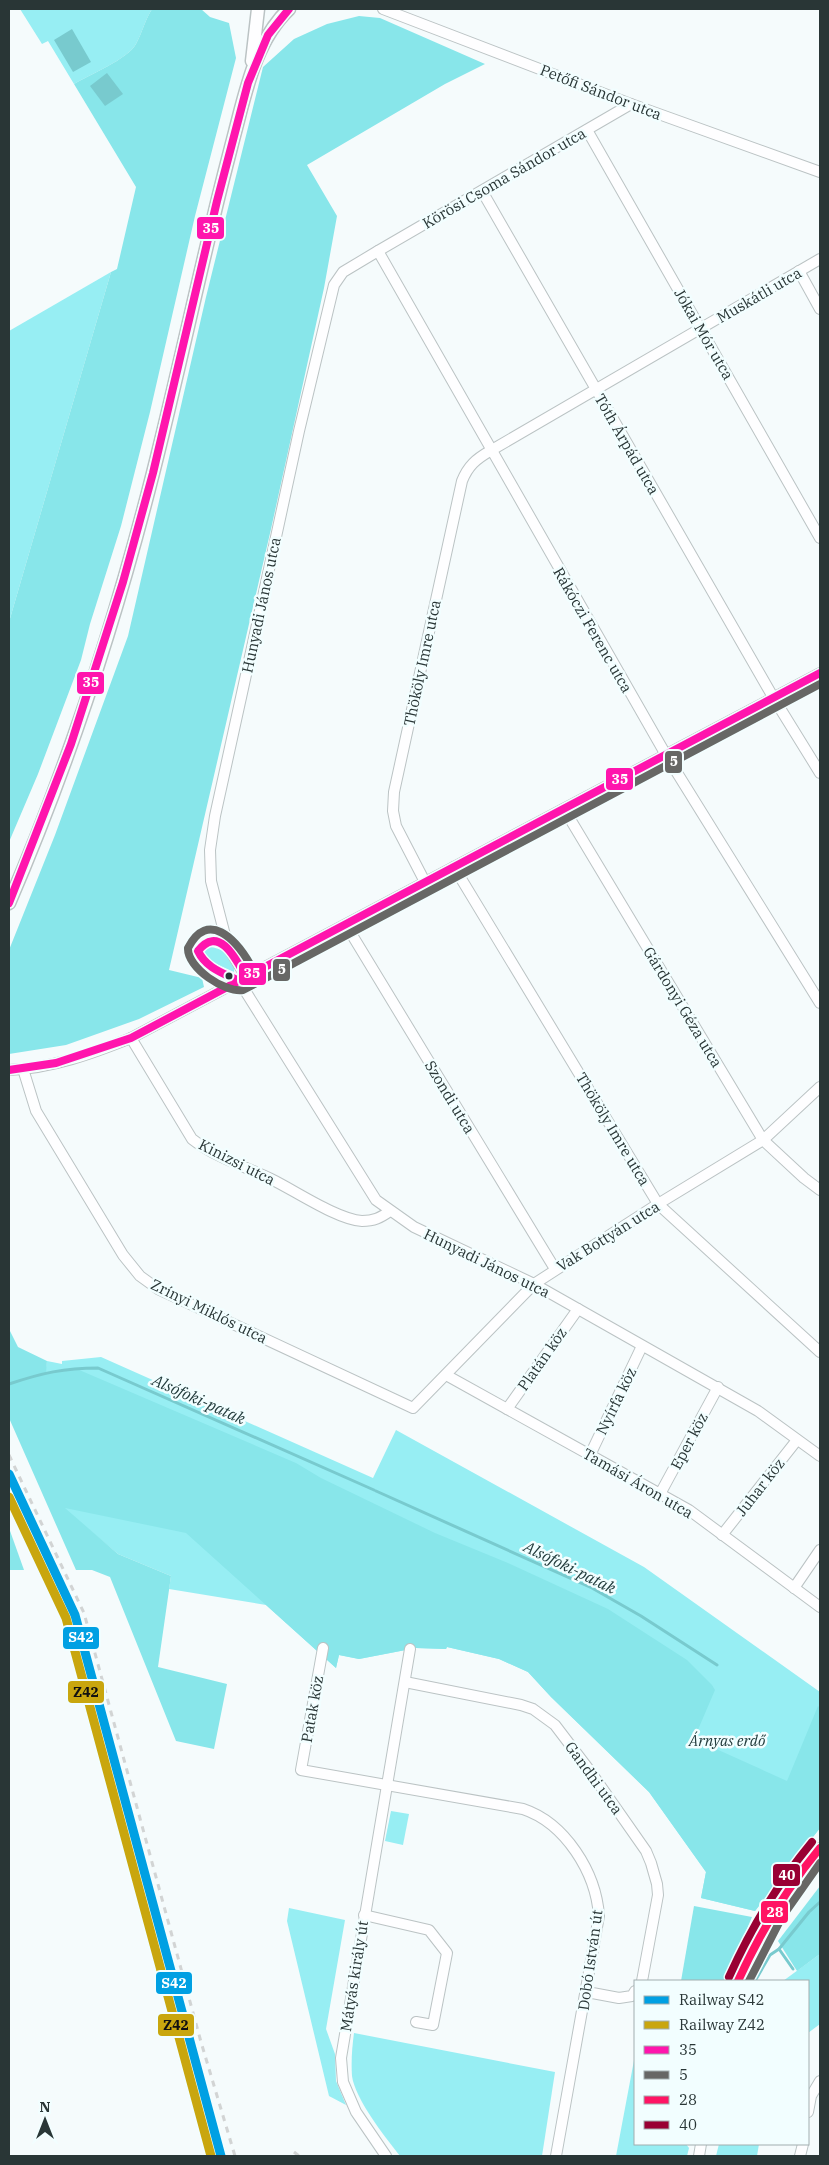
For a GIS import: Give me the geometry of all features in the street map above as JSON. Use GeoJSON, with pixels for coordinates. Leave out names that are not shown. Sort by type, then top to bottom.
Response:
{"type":"FeatureCollection","features":[{"type":"Feature","properties":{"kind":"main road"},"geometry":{"type":"LineString","coordinates":[[250,79],[258,9]]}},
{"type":"Feature","properties":{"kind":"main road"},"geometry":{"type":"LineString","coordinates":[[272,9],[289,9]]}},
{"type":"Feature","properties":{"kind":"main road"},"geometry":{"type":"LineString","coordinates":[[9,903],[56,785],[96,670],[120,589],[153,473],[222,180],[250,79],[271,30],[289,9]]}},
{"type":"Feature","properties":{"kind":"street","name":"Petőfi Sándor utca"},"geometry":{"type":"LineString","coordinates":[[383,9],[630,104],[820,172]]}},
{"type":"Feature","properties":{"kind":"street","name":"Körösi Csoma Sándor utca"},"geometry":{"type":"LineString","coordinates":[[378,251],[630,104]]}},
{"type":"Feature","properties":{"kind":"street","name":"Jókai Mór utca"},"geometry":{"type":"LineString","coordinates":[[587,130],[820,538]]}},
{"type":"Feature","properties":{"kind":"street","name":"Tóth Árpád utca"},"geometry":{"type":"LineString","coordinates":[[482,191],[773,697],[820,773]]}},
{"type":"Feature","properties":{"kind":"street","name":"Rákóczi Ferenc utca"},"geometry":{"type":"LineString","coordinates":[[378,251],[490,451],[666,756],[820,1003]]}},
{"type":"Feature","properties":{"kind":"street","name":"Hunyadi János utca"},"geometry":{"type":"LineString","coordinates":[[378,251],[343,272],[334,285],[214,816],[210,850],[213,888],[228,947],[243,979],[376,1200],[414,1227],[534,1284],[718,1387],[758,1411],[820,1456]]}},
{"type":"Feature","properties":{"kind":"street","name":"Muskátli utca"},"geometry":{"type":"LineString","coordinates":[[490,451],[820,259]]}},
{"type":"Feature","properties":{"kind":"street"},"geometry":{"type":"LineString","coordinates":[[799,272],[820,310]]}},
{"type":"Feature","properties":{"kind":"street","name":"Thököly Imre utca"},"geometry":{"type":"LineString","coordinates":[[426,882],[396,826],[393,811],[394,792],[462,481],[467,468],[476,459],[490,451]]}},
{"type":"Feature","properties":{"kind":"street"},"geometry":{"type":"LineString","coordinates":[[9,1070],[52,1065],[84,1056],[131,1038],[820,673]]}},
{"type":"Feature","properties":{"kind":"street","name":"Gárdonyi Géza utca"},"geometry":{"type":"LineString","coordinates":[[564,809],[763,1140],[804,1178],[820,1190]]}},
{"type":"Feature","properties":{"kind":"street","name":"Thököly Imre utca"},"geometry":{"type":"LineString","coordinates":[[454,867],[658,1204],[820,1352]]}},
{"type":"Feature","properties":{"kind":"street","name":"Szondi utca"},"geometry":{"type":"LineString","coordinates":[[346,925],[555,1269]]}},
{"type":"Feature","properties":{"kind":"street","name":"Kinizsi utca"},"geometry":{"type":"LineString","coordinates":[[131,1038],[192,1138],[204,1148],[271,1179],[344,1217],[360,1221],[377,1220],[390,1211]]}},
{"type":"Feature","properties":{"kind":"street","name":"Zrínyi Miklós utca"},"geometry":{"type":"LineString","coordinates":[[23,1069],[36,1111],[123,1255],[140,1276],[158,1289],[413,1408]]}},
{"type":"Feature","properties":{"kind":"street","name":"Vak Bottyán utca"},"geometry":{"type":"LineString","coordinates":[[413,1408],[534,1284],[658,1204],[763,1140],[820,1087]]}},
{"type":"Feature","properties":{"kind":"street","name":"Platán köz"},"geometry":{"type":"LineString","coordinates":[[507,1409],[578,1309]]}},
{"type":"Feature","properties":{"kind":"street","name":"Nyírfa köz"},"geometry":{"type":"LineString","coordinates":[[590,1455],[642,1346]]}},
{"type":"Feature","properties":{"kind":"street","name":"Tamási Áron utca"},"geometry":{"type":"LineString","coordinates":[[446,1376],[689,1510],[820,1607]]}},
{"type":"Feature","properties":{"kind":"street","name":"Eper köz"},"geometry":{"type":"LineString","coordinates":[[660,1494],[718,1387]]}},
{"type":"Feature","properties":{"kind":"street","name":"Juhar köz"},"geometry":{"type":"LineString","coordinates":[[722,1535],[797,1440]]}},
{"type":"Feature","properties":{"kind":"street"},"geometry":{"type":"LineString","coordinates":[[794,1588],[820,1550]]}},
{"type":"Feature","properties":{"kind":"street","name":"Patak köz"},"geometry":{"type":"LineString","coordinates":[[301,1770],[323,1648]]}},
{"type":"Feature","properties":{"kind":"street"},"geometry":{"type":"LineString","coordinates":[[386,1786],[410,1649]]}},
{"type":"Feature","properties":{"kind":"street","name":"Gandhi utca"},"geometry":{"type":"LineString","coordinates":[[405,1682],[521,1704],[533,1709],[555,1726],[575,1750],[646,1851],[655,1875],[658,1895],[642,1980]]}},
{"type":"Feature","properties":{"kind":"street","name":"Dobó István út"},"geometry":{"type":"LineString","coordinates":[[301,1770],[522,1809],[543,1817],[556,1829],[589,1873],[598,1901],[599,1916],[587,1992],[556,2156]]}},
{"type":"Feature","properties":{"kind":"street","name":"Mátyás király út"},"geometry":{"type":"LineString","coordinates":[[386,1786],[341,2058],[342,2082],[356,2112],[386,2156]]}},
{"type":"Feature","properties":{"kind":"street"},"geometry":{"type":"LineString","coordinates":[[738,1980],[751,1950],[774,1908],[820,1848]]}},
{"type":"Feature","properties":{"kind":"street"},"geometry":{"type":"LineString","coordinates":[[364,1915],[429,1930],[447,1953],[433,2025],[416,2022]]}},
{"type":"Feature","properties":{"kind":"street"},"geometry":{"type":"LineString","coordinates":[[587,1992],[619,1998],[632,1996],[634,1992]]}},
{"type":"Feature","properties":{"kind":"street"},"geometry":{"type":"LineString","coordinates":[[809,2104],[810,2096],[820,2081]]}},
{"type":"Feature","properties":{"kind":"green space"},"geometry":{"type":"Polygon","coordinates":[[[20,9],[152,9],[132,50],[117,61],[74,84],[48,41],[42,44],[20,9]]]}},
{"type":"Feature","properties":{"kind":"green space"},"geometry":{"type":"Polygon","coordinates":[[[111,272],[9,622],[9,331],[111,272]]]}},
{"type":"Feature","properties":{"kind":"green space"},"geometry":{"type":"Polygon","coordinates":[[[207,947],[212,947],[227,954],[233,962],[234,972],[205,959],[203,951],[207,947]]]}},
{"type":"Feature","properties":{"kind":"green space","name":"Árnyas erdő"},"geometry":{"type":"Polygon","coordinates":[[[101,1357],[373,1478],[396,1430],[644,1567],[820,1692],[820,1828],[755,1911],[701,1898],[706,1872],[649,1792],[551,1697],[528,1672],[499,1659],[447,1647],[446,1649],[416,1648],[359,1659],[339,1655],[336,1668],[266,1605],[169,1589],[171,1576],[118,1554],[63,1508],[45,1374],[47,1361],[62,1364],[62,1361],[101,1357]]]}},
{"type":"Feature","properties":{"kind":"green space"},"geometry":{"type":"Polygon","coordinates":[[[391,1811],[409,1814],[403,1845],[385,1841],[391,1811]]]}},
{"type":"Feature","properties":{"kind":"green space"},"geometry":{"type":"Polygon","coordinates":[[[289,1908],[345,1920],[326,2029],[335,2054],[336,2081],[346,2105],[329,2096],[287,1921],[289,1908]]]}},
{"type":"Feature","properties":{"kind":"green space"},"geometry":{"type":"Polygon","coordinates":[[[820,1954],[820,2024],[809,2032],[809,1980],[784,1980],[820,1954]]]}},
{"type":"Feature","properties":{"kind":"green space"},"geometry":{"type":"Polygon","coordinates":[[[354,2033],[555,2072],[542,2156],[400,2156],[372,2118],[354,2085],[352,2050],[354,2033]]]}},
{"type":"Feature","properties":{"kind":"green space"},"geometry":{"type":"Polygon","coordinates":[[[634,2060],[634,2145],[687,2145],[689,2148],[687,2156],[616,2156],[634,2060]]]}},
{"type":"Feature","properties":{"kind":"green space"},"geometry":{"type":"Polygon","coordinates":[[[719,2145],[759,2145],[757,2156],[716,2156],[719,2145]]]}},
{"type":"Feature","properties":{"kind":"shaded area"},"geometry":{"type":"Polygon","coordinates":[[[152,9],[201,9],[210,17],[229,23],[236,58],[195,216],[150,412],[121,526],[90,624],[81,660],[38,774],[9,842],[9,622],[111,272],[117,269],[136,187],[74,84],[117,61],[132,50],[152,9]]]}},
{"type":"Feature","properties":{"kind":"shaded area"},"geometry":{"type":"Polygon","coordinates":[[[359,16],[380,18],[485,64],[445,84],[307,165],[337,216],[324,288],[271,529],[169,970],[202,978],[204,987],[139,1019],[66,1045],[9,1054],[9,950],[55,835],[128,636],[206,297],[263,67],[294,39],[327,24],[359,16]]]}},
{"type":"Feature","properties":{"kind":"shaded area"},"geometry":{"type":"Polygon","coordinates":[[[72,29],[91,62],[73,72],[54,40],[72,29]]]}},
{"type":"Feature","properties":{"kind":"shaded area"},"geometry":{"type":"Polygon","coordinates":[[[107,73],[123,94],[105,106],[90,86],[107,73]]]}},
{"type":"Feature","properties":{"kind":"shaded area","name":"Árnyas erdő"},"geometry":{"type":"Polygon","coordinates":[[[9,1329],[18,1347],[47,1361],[46,1373],[77,1369],[296,1463],[321,1478],[435,1533],[508,1563],[608,1609],[687,1660],[712,1685],[715,1690],[694,1739],[787,1781],[818,1706],[820,1708],[820,1828],[755,1911],[701,1898],[706,1872],[649,1792],[551,1697],[528,1672],[499,1659],[447,1647],[446,1649],[416,1648],[359,1659],[339,1655],[336,1668],[186,1533],[65,1508],[118,1554],[171,1576],[158,1667],[227,1684],[214,1749],[176,1741],[110,1577],[92,1570],[76,1570],[9,1418],[9,1329]]]}},
{"type":"Feature","properties":{"kind":"shaded area"},"geometry":{"type":"Polygon","coordinates":[[[9,1528],[24,1570],[9,1570],[9,1528]]]}},
{"type":"Feature","properties":{"kind":"shaded area"},"geometry":{"type":"Polygon","coordinates":[[[820,1886],[820,1954],[797,1971],[778,1941],[820,1886]]]}},
{"type":"Feature","properties":{"kind":"shaded area"},"geometry":{"type":"Polygon","coordinates":[[[694,1906],[752,1917],[725,1980],[681,1980],[694,1906]]]}},
{"type":"Feature","properties":{"kind":"waterway","name":"Alsófoki-patak"},"geometry":{"type":"LineString","coordinates":[[9,1384],[53,1372],[98,1368],[374,1490]]}},
{"type":"Feature","properties":{"kind":"waterway","name":"Alsófoki-patak"},"geometry":{"type":"LineString","coordinates":[[376,1491],[592,1588],[641,1616],[717,1665]]}},
{"type":"Feature","properties":{"kind":"waterway"},"geometry":{"type":"LineString","coordinates":[[756,1980],[770,1955],[779,1949],[809,1912],[820,1902]]}},
{"type":"Feature","properties":{"kind":"waterway"},"geometry":{"type":"LineString","coordinates":[[779,1949],[793,1969]]}},
{"type":"Feature","properties":{"kind":"railway"},"geometry":{"type":"LineString","coordinates":[[9,1455],[84,1613],[201,2042],[235,2156]]}},
{"type":"Feature","properties":{"kind":"railway"},"geometry":{"type":"LineString","coordinates":[[294,2152],[299,2156]]}},
{"type":"Feature","properties":{"kind":"rail line","name":"S42"},"geometry":{"type":"LineString","coordinates":[[9,1474],[75,1615],[221,2156]]}},
{"type":"Feature","properties":{"kind":"rail line","name":"Z42"},"geometry":{"type":"LineString","coordinates":[[9,1497],[66,1618],[211,2156]]}},
{"type":"Feature","properties":{"kind":"transit line","name":"35"},"geometry":{"type":"LineString","coordinates":[[9,903],[71,744],[123,582],[153,473],[217,201],[248,83],[268,35],[289,9]]}},
{"type":"Feature","properties":{"kind":"transit line","name":"35"},"geometry":{"type":"LineString","coordinates":[[9,1070],[56,1063],[131,1038],[820,673]]}},
{"type":"Feature","properties":{"kind":"transit line","name":"5"},"geometry":{"type":"LineString","coordinates":[[250,964],[230,938],[221,932],[213,930],[204,931],[196,937],[188,948],[189,956],[208,978],[227,988],[243,990],[820,684]]}},
{"type":"Feature","properties":{"kind":"transit line","name":"35"},"geometry":{"type":"LineString","coordinates":[[239,981],[210,966],[198,951],[213,941],[220,943],[232,954],[246,977]]}},
{"type":"Feature","properties":{"kind":"transit line","name":"40"},"geometry":{"type":"LineString","coordinates":[[729,1977],[746,1941],[766,1907],[812,1842]]}},
{"type":"Feature","properties":{"kind":"transit line","name":"28"},"geometry":{"type":"LineString","coordinates":[[738,1980],[774,1912],[820,1848]]}},
{"type":"Feature","properties":{"kind":"transit line","name":"5"},"geometry":{"type":"LineString","coordinates":[[750,1980],[782,1917],[820,1863]]}}]}
